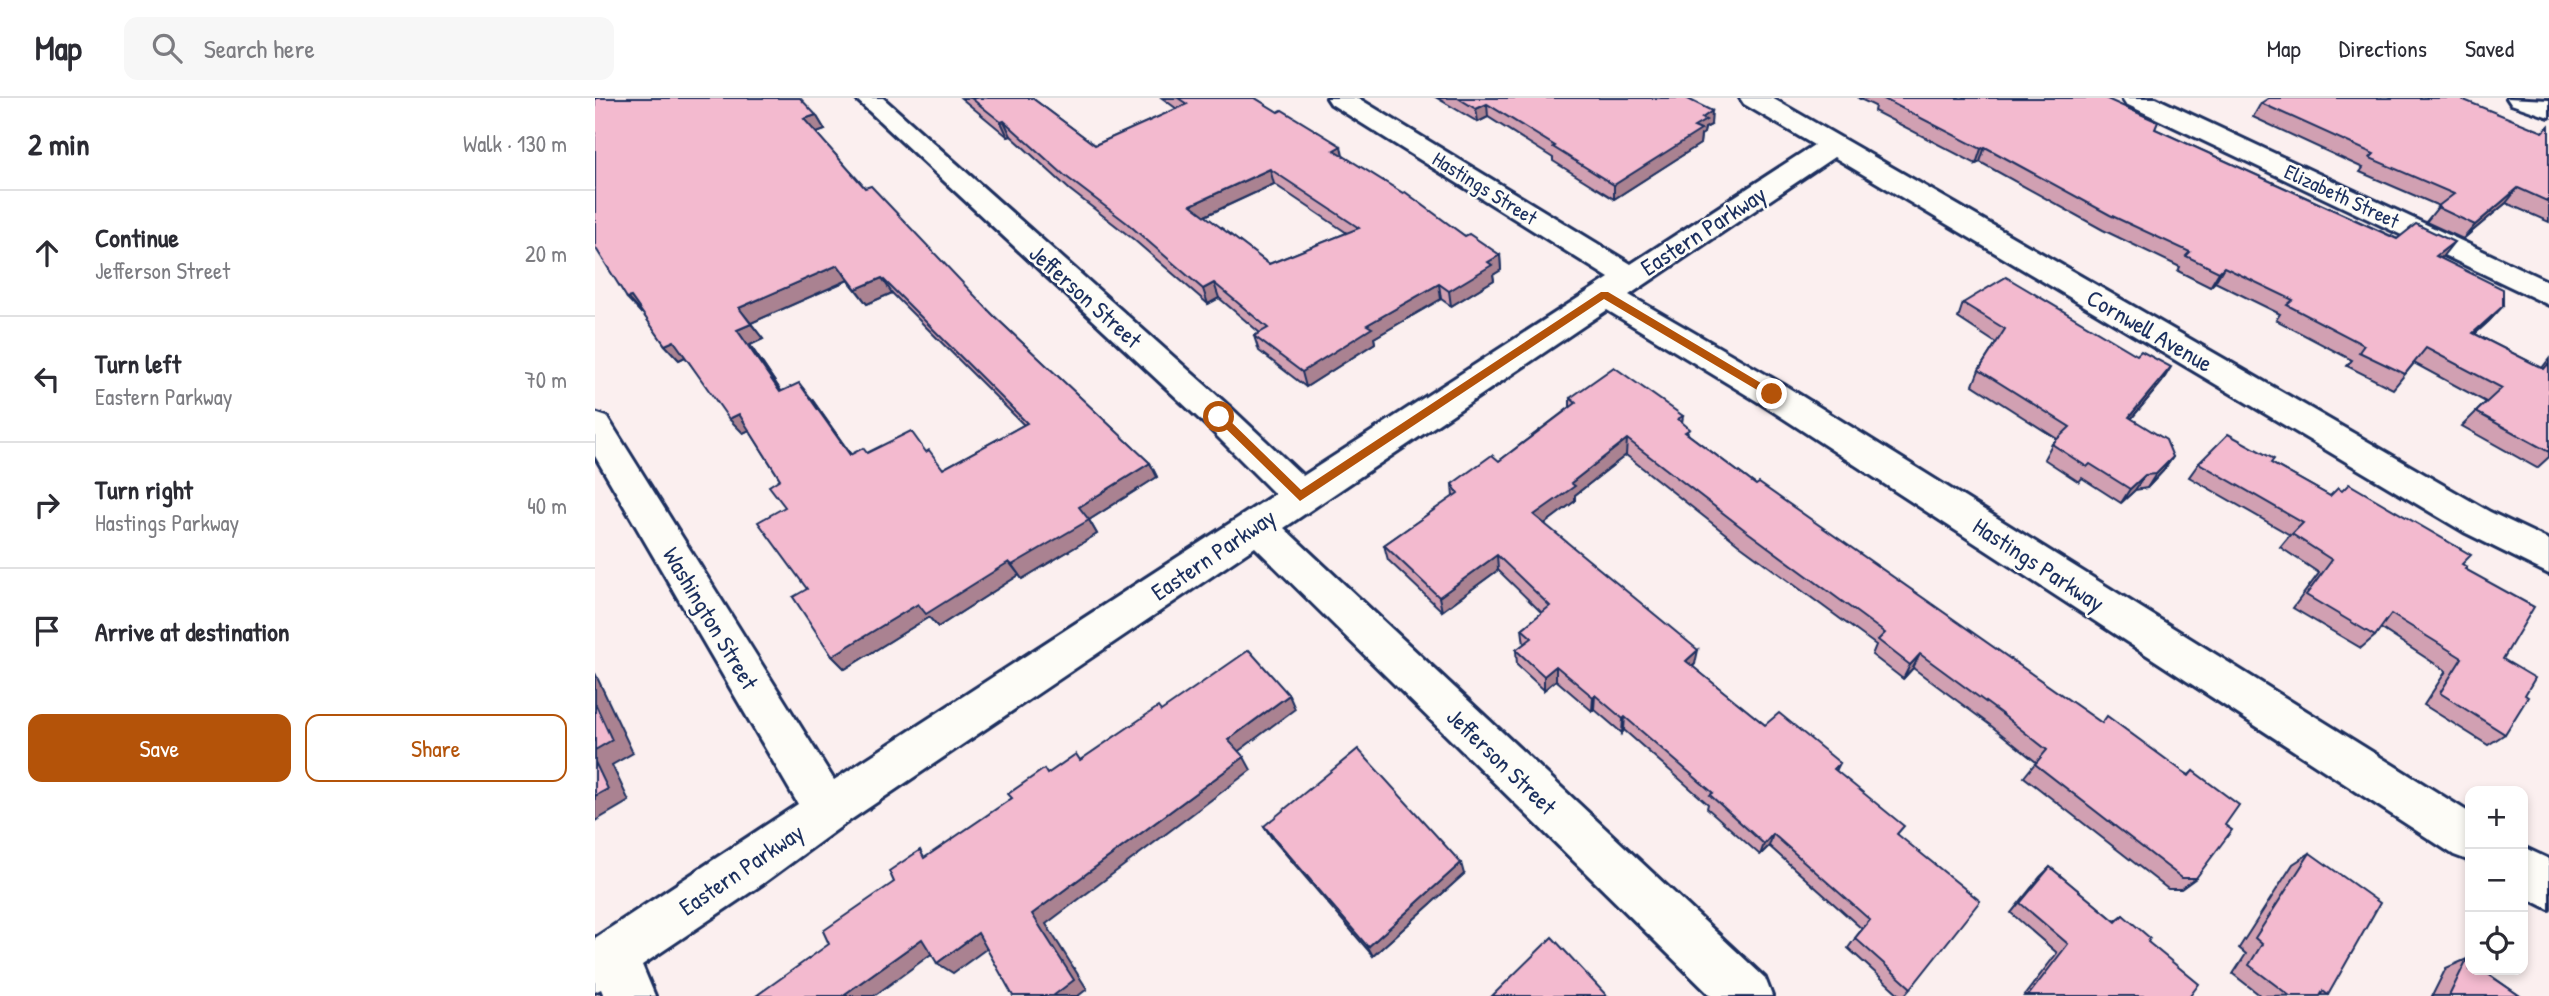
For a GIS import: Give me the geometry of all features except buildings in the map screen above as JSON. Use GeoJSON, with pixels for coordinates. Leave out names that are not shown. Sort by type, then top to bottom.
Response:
{"type":"FeatureCollection","features":[{"type":"Feature","properties":{"kind":"street","name":"Jefferson Street"},"geometry":{"type":"LineString","coordinates":[[868,98],[1219,417],[1300,496]]}},
{"type":"Feature","properties":{"kind":"street","name":"Hastings Street"},"geometry":{"type":"LineString","coordinates":[[1340,98],[1617,286]]}},
{"type":"Feature","properties":{"kind":"street","name":"Cornwell Avenue"},"geometry":{"type":"LineString","coordinates":[[1753,98],[2477,522],[2549,558]]}},
{"type":"Feature","properties":{"kind":"street","name":"Elizabeth Street"},"geometry":{"type":"LineString","coordinates":[[2135,98],[2549,295]]}},
{"type":"Feature","properties":{"kind":"street"},"geometry":{"type":"LineString","coordinates":[[2520,98],[2549,109]]}},
{"type":"Feature","properties":{"kind":"street","name":"Eastern Parkway"},"geometry":{"type":"LineString","coordinates":[[612,973],[744,869],[827,810],[1833,145]]}},
{"type":"Feature","properties":{"kind":"street","name":"Hastings Parkway"},"geometry":{"type":"LineString","coordinates":[[1617,286],[1772,394],[2465,836]]}},
{"type":"Feature","properties":{"kind":"street","name":"Washington Street"},"geometry":{"type":"LineString","coordinates":[[595,426],[827,810]]}},
{"type":"Feature","properties":{"kind":"street","name":"Jefferson Street"},"geometry":{"type":"LineString","coordinates":[[1257,525],[1748,996]]}},
{"type":"Feature","properties":{"kind":"street"},"geometry":{"type":"LineString","coordinates":[[2528,873],[2549,885]]}},
{"type":"Feature","properties":{"kind":"route"},"geometry":{"type":"LineString","coordinates":[[1219,417],[1300,496],[1604,294],[1772,394]]}}]}
